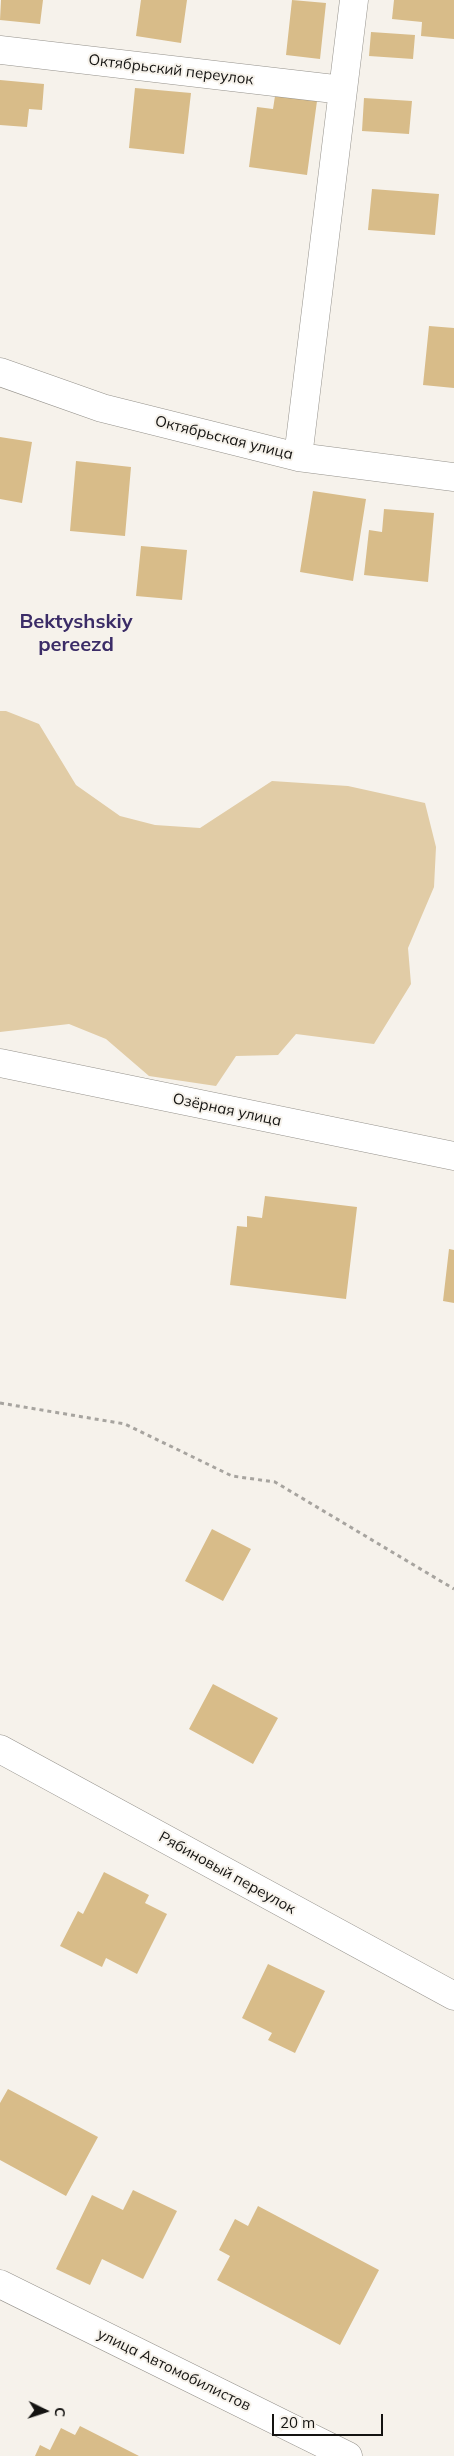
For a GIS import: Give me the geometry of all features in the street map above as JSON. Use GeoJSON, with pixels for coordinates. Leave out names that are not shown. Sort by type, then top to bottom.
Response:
{"type":"FeatureCollection","features":[{"type":"Feature","properties":{"kind":"street"},"geometry":{"type":"LineString","coordinates":[[298,456],[354,0]]}},
{"type":"Feature","properties":{"kind":"street","name":"Октябрьский переулок"},"geometry":{"type":"LineString","coordinates":[[0,50],[343,90]]}},
{"type":"Feature","properties":{"kind":"street","name":"Октябрьская улица"},"geometry":{"type":"LineString","coordinates":[[0,372],[102,408],[298,456],[454,477]]}},
{"type":"Feature","properties":{"kind":"street","name":"Озёрная улица"},"geometry":{"type":"LineString","coordinates":[[0,1063],[454,1156]]}},
{"type":"Feature","properties":{"kind":"street","name":"Рябиновый переулок"},"geometry":{"type":"LineString","coordinates":[[0,1749],[454,1996]]}},
{"type":"Feature","properties":{"kind":"street","name":"улица Автомобилистов"},"geometry":{"type":"LineString","coordinates":[[0,2284],[348,2456]]}},
{"type":"Feature","properties":{"kind":"path"},"geometry":{"type":"LineString","coordinates":[[0,1403],[125,1424],[232,1476],[275,1482],[454,1589]]}},
{"type":"Feature","properties":{"kind":"shaded area"},"geometry":{"type":"Polygon","coordinates":[[[0,711],[6,711],[39,724],[76,785],[120,816],[155,825],[200,828],[272,781],[348,786],[425,803],[436,847],[434,887],[408,948],[411,984],[374,1044],[296,1034],[278,1055],[236,1056],[216,1086],[149,1076],[106,1039],[69,1024],[0,1032],[0,711]]]}},
{"type":"Feature","properties":{"kind":"building"},"geometry":{"type":"Polygon","coordinates":[[[1,0],[43,0],[40,24],[0,20],[1,0]]]}},
{"type":"Feature","properties":{"kind":"building"},"geometry":{"type":"Polygon","coordinates":[[[141,0],[187,0],[181,43],[136,36],[141,0]]]}},
{"type":"Feature","properties":{"kind":"building"},"geometry":{"type":"Polygon","coordinates":[[[292,0],[326,3],[320,59],[286,55],[292,0]]]}},
{"type":"Feature","properties":{"kind":"building"},"geometry":{"type":"Polygon","coordinates":[[[394,0],[454,0],[454,39],[421,36],[422,22],[392,19],[394,0]]]}},
{"type":"Feature","properties":{"kind":"building"},"geometry":{"type":"Polygon","coordinates":[[[371,32],[415,35],[413,59],[369,56],[371,32]]]}},
{"type":"Feature","properties":{"kind":"building"},"geometry":{"type":"Polygon","coordinates":[[[0,80],[44,84],[42,110],[29,109],[27,127],[0,125],[0,80]]]}},
{"type":"Feature","properties":{"kind":"building"},"geometry":{"type":"Polygon","coordinates":[[[135,88],[191,93],[184,154],[129,148],[135,88]]]}},
{"type":"Feature","properties":{"kind":"building"},"geometry":{"type":"Polygon","coordinates":[[[275,96],[317,101],[307,175],[249,167],[257,107],[273,109],[275,96]]]}},
{"type":"Feature","properties":{"kind":"building"},"geometry":{"type":"Polygon","coordinates":[[[364,98],[412,101],[409,134],[362,131],[364,98]]]}},
{"type":"Feature","properties":{"kind":"building"},"geometry":{"type":"Polygon","coordinates":[[[372,189],[439,194],[435,235],[368,230],[372,189]]]}},
{"type":"Feature","properties":{"kind":"building"},"geometry":{"type":"Polygon","coordinates":[[[429,326],[454,328],[454,388],[423,385],[429,326]]]}},
{"type":"Feature","properties":{"kind":"building"},"geometry":{"type":"Polygon","coordinates":[[[0,437],[32,442],[22,503],[0,499],[0,437]]]}},
{"type":"Feature","properties":{"kind":"building"},"geometry":{"type":"Polygon","coordinates":[[[76,461],[131,467],[125,536],[70,531],[76,461]]]}},
{"type":"Feature","properties":{"kind":"building"},"geometry":{"type":"Polygon","coordinates":[[[313,491],[366,499],[353,581],[300,572],[313,491]]]}},
{"type":"Feature","properties":{"kind":"building"},"geometry":{"type":"Polygon","coordinates":[[[384,509],[434,513],[428,582],[364,575],[369,530],[382,532],[384,509]]]}},
{"type":"Feature","properties":{"kind":"building"},"geometry":{"type":"Polygon","coordinates":[[[141,546],[187,550],[182,600],[136,596],[141,546]]]}},
{"type":"Feature","properties":{"kind":"building"},"geometry":{"type":"Polygon","coordinates":[[[265,1196],[357,1207],[346,1299],[230,1285],[237,1226],[247,1227],[247,1216],[262,1218],[265,1196]]]}},
{"type":"Feature","properties":{"kind":"building"},"geometry":{"type":"Polygon","coordinates":[[[449,1249],[454,1250],[454,1303],[443,1301],[449,1249]]]}},
{"type":"Feature","properties":{"kind":"building"},"geometry":{"type":"Polygon","coordinates":[[[212,1529],[251,1549],[223,1601],[185,1581],[212,1529]]]}},
{"type":"Feature","properties":{"kind":"building"},"geometry":{"type":"Polygon","coordinates":[[[213,1684],[278,1718],[253,1764],[189,1729],[213,1684]]]}},
{"type":"Feature","properties":{"kind":"building"},"geometry":{"type":"Polygon","coordinates":[[[104,1872],[149,1895],[145,1903],[167,1914],[137,1974],[106,1958],[102,1967],[60,1946],[78,1911],[83,1914],[104,1872]]]}},
{"type":"Feature","properties":{"kind":"building"},"geometry":{"type":"Polygon","coordinates":[[[268,1964],[325,1991],[295,2053],[268,2040],[272,2033],[242,2018],[268,1964]]]}},
{"type":"Feature","properties":{"kind":"building"},"geometry":{"type":"Polygon","coordinates":[[[8,2089],[98,2137],[66,2196],[0,2160],[0,2103],[8,2089]]]}},
{"type":"Feature","properties":{"kind":"building"},"geometry":{"type":"Polygon","coordinates":[[[133,2190],[177,2211],[143,2279],[102,2259],[90,2285],[56,2269],[92,2195],[123,2210],[133,2190]]]}},
{"type":"Feature","properties":{"kind":"building"},"geometry":{"type":"Polygon","coordinates":[[[258,2206],[379,2270],[340,2345],[217,2280],[230,2256],[219,2250],[235,2219],[248,2226],[258,2206]]]}},
{"type":"Feature","properties":{"kind":"building"},"geometry":{"type":"Polygon","coordinates":[[[80,2426],[139,2456],[35,2456],[40,2445],[50,2450],[61,2428],[75,2435],[80,2426]]]}},
{"type":"Feature","properties":{"kind":"district","name":"Bektyshskiy pereezd"},"geometry":{"type":"Point","coordinates":[76,634]}}]}
